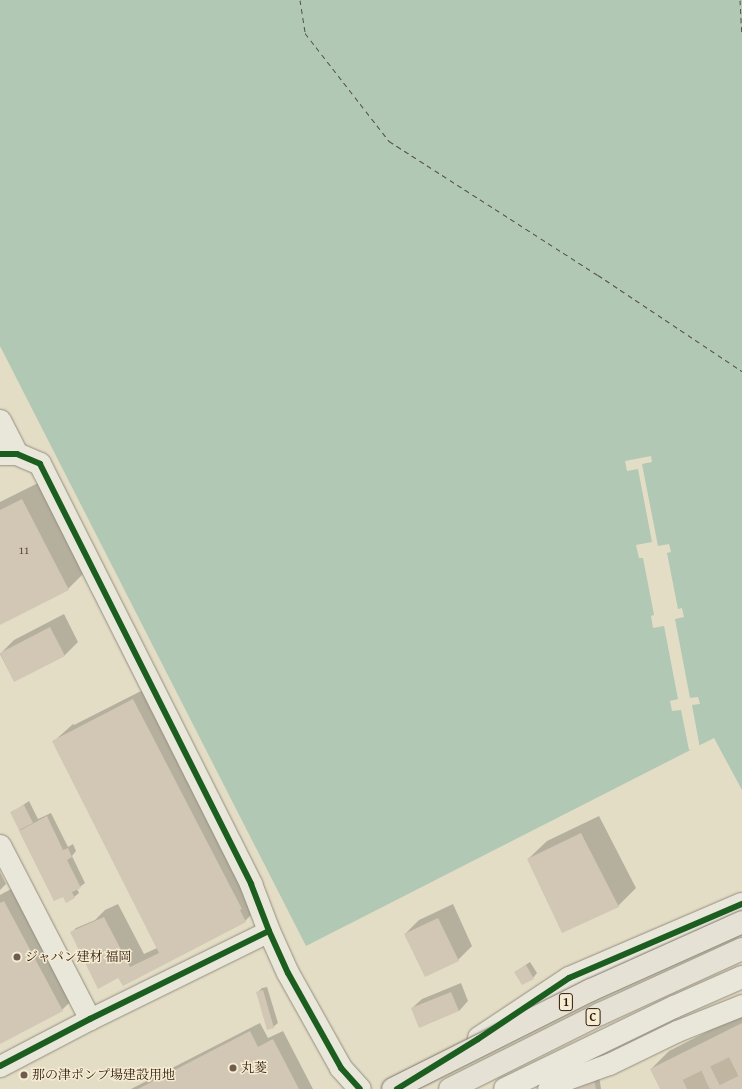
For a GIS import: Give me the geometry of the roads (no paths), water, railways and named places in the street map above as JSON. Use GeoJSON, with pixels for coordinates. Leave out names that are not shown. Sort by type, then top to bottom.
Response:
{"type":"FeatureCollection","features":[{"type":"Feature","properties":{"kind":"highway","name":"1"},"geometry":{"type":"LineString","coordinates":[[393,1089],[591,990],[742,922]]}},
{"type":"Feature","properties":{"kind":"highway","name":"C"},"geometry":{"type":"LineString","coordinates":[[450,1089],[600,1014],[740,950]]}},
{"type":"Feature","properties":{"kind":"street"},"geometry":{"type":"LineString","coordinates":[[0,420],[8,454],[40,464],[251,884],[269,931],[288,973],[341,1068],[360,1089]]}},
{"type":"Feature","properties":{"kind":"street"},"geometry":{"type":"LineString","coordinates":[[0,845],[90,1019]]}},
{"type":"Feature","properties":{"kind":"street"},"geometry":{"type":"LineString","coordinates":[[397,1089],[478,1039],[569,978],[742,904]]}},
{"type":"Feature","properties":{"kind":"street"},"geometry":{"type":"LineString","coordinates":[[0,1066],[90,1019],[269,931]]}},
{"type":"Feature","properties":{"kind":"street"},"geometry":{"type":"LineString","coordinates":[[288,973],[300,1010],[342,1085],[346,1089]]}},
{"type":"Feature","properties":{"kind":"street"},"geometry":{"type":"LineString","coordinates":[[505,1089],[674,1007],[742,977]]}},
{"type":"Feature","properties":{"kind":"street"},"geometry":{"type":"LineString","coordinates":[[548,1089],[562,1081],[609,1064],[677,1031],[742,1005]]}},
{"type":"Feature","properties":{"kind":"tunnel"},"geometry":{"type":"LineString","coordinates":[[687,1089],[742,1062]]}},
{"type":"Feature","properties":{"kind":"place","name":"ジャパン建材 福岡"},"geometry":{"type":"Point","coordinates":[17,957]}},
{"type":"Feature","properties":{"kind":"place","name":"丸菱"},"geometry":{"type":"Point","coordinates":[233,1068]}},
{"type":"Feature","properties":{"kind":"place","name":"那の津ポンプ場建設用地"},"geometry":{"type":"Point","coordinates":[24,1075]}}]}
